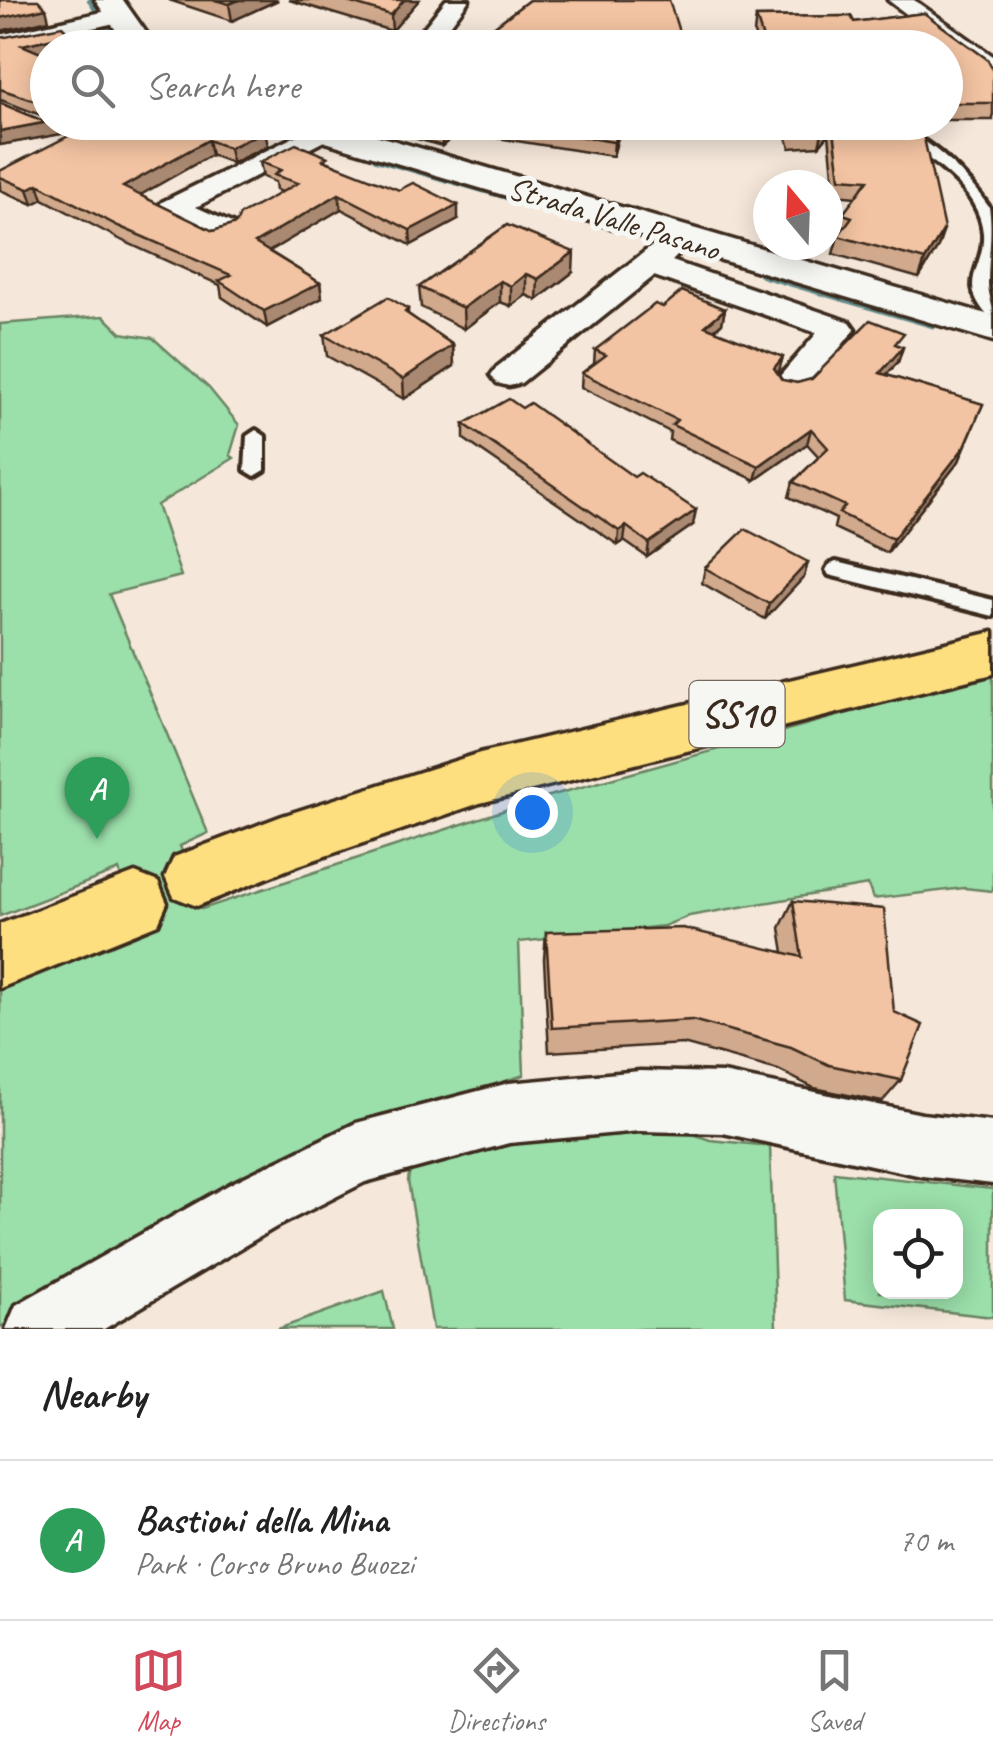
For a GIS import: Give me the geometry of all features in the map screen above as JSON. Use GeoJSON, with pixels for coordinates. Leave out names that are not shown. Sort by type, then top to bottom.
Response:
{"type":"FeatureCollection","features":[{"type":"Feature","properties":{"kind":"main road","name":"SS10"},"geometry":{"type":"LineString","coordinates":[[197,877],[282,843],[480,778],[993,653]]}},
{"type":"Feature","properties":{"kind":"main road"},"geometry":{"type":"LineString","coordinates":[[0,956],[135,902]]}},
{"type":"Feature","properties":{"kind":"street"},"geometry":{"type":"LineString","coordinates":[[434,30],[458,0]]}},
{"type":"Feature","properties":{"kind":"street"},"geometry":{"type":"LineString","coordinates":[[899,0],[940,30]]}},
{"type":"Feature","properties":{"kind":"street"},"geometry":{"type":"LineString","coordinates":[[45,30],[108,13]]}},
{"type":"Feature","properties":{"kind":"street"},"geometry":{"type":"LineString","coordinates":[[0,42],[30,34]]}},
{"type":"Feature","properties":{"kind":"street"},"geometry":{"type":"LineString","coordinates":[[963,47],[991,67]]}},
{"type":"Feature","properties":{"kind":"street"},"geometry":{"type":"LineString","coordinates":[[963,66],[991,67]]}},
{"type":"Feature","properties":{"kind":"street"},"geometry":{"type":"LineString","coordinates":[[225,231],[172,208],[311,140]]}},
{"type":"Feature","properties":{"kind":"street","name":"Strada Valle Pasano"},"geometry":{"type":"LineString","coordinates":[[368,140],[681,239],[993,329]]}},
{"type":"Feature","properties":{"kind":"street"},"geometry":{"type":"LineString","coordinates":[[508,374],[681,239]]}},
{"type":"Feature","properties":{"kind":"street"},"geometry":{"type":"LineString","coordinates":[[649,264],[838,329],[792,383]]}},
{"type":"Feature","properties":{"kind":"street"},"geometry":{"type":"LineString","coordinates":[[40,1329],[254,1205],[356,1154],[509,1113],[640,1100],[724,1103],[922,1145],[993,1153]]}},
{"type":"Feature","properties":{"kind":"lane"},"geometry":{"type":"LineString","coordinates":[[908,140],[944,163],[988,217],[991,238],[978,272],[984,303],[993,311]]}},
{"type":"Feature","properties":{"kind":"lane"},"geometry":{"type":"LineString","coordinates":[[255,470],[256,436]]}},
{"type":"Feature","properties":{"kind":"lane"},"geometry":{"type":"LineString","coordinates":[[836,570],[993,608]]}},
{"type":"Feature","properties":{"kind":"green space"},"geometry":{"type":"Polygon","coordinates":[[[104,316],[121,333],[153,338],[209,388],[239,425],[230,455],[234,458],[157,505],[181,576],[109,594],[208,833],[180,846],[202,909],[542,798],[993,673],[993,891],[964,888],[873,899],[868,885],[689,916],[664,926],[519,942],[524,1075],[301,1147],[34,1311],[0,1327],[0,989],[137,934],[119,870],[0,916],[0,324],[104,316]]]}},
{"type":"Feature","properties":{"kind":"green space"},"geometry":{"type":"Polygon","coordinates":[[[653,1120],[710,1140],[770,1146],[776,1329],[433,1329],[408,1181],[411,1160],[653,1120]]]}},
{"type":"Feature","properties":{"kind":"green space"},"geometry":{"type":"Polygon","coordinates":[[[834,1172],[993,1189],[993,1317],[845,1300],[834,1172]]]}},
{"type":"Feature","properties":{"kind":"green space"},"geometry":{"type":"Polygon","coordinates":[[[384,1291],[393,1329],[278,1329],[384,1291]]]}},
{"type":"Feature","properties":{"kind":"building"},"geometry":{"type":"Polygon","coordinates":[[[0,0],[38,0],[46,8],[0,18],[0,0]]]}},
{"type":"Feature","properties":{"kind":"building"},"geometry":{"type":"Polygon","coordinates":[[[341,0],[404,0],[391,15],[341,0]]]}},
{"type":"Feature","properties":{"kind":"building"},"geometry":{"type":"Polygon","coordinates":[[[529,0],[669,0],[678,30],[490,30],[529,0]]]}},
{"type":"Feature","properties":{"kind":"building"},"geometry":{"type":"Polygon","coordinates":[[[924,13],[947,30],[760,30],[756,17],[851,16],[854,22],[924,13]]]}},
{"type":"Feature","properties":{"kind":"building"},"geometry":{"type":"Polygon","coordinates":[[[30,32],[30,43],[22,45],[30,48],[30,99],[0,89],[0,38],[30,32]]]}},
{"type":"Feature","properties":{"kind":"building"},"geometry":{"type":"Polygon","coordinates":[[[963,41],[987,59],[993,70],[993,103],[963,103],[963,41]]]}},
{"type":"Feature","properties":{"kind":"building"},"geometry":{"type":"Polygon","coordinates":[[[0,103],[30,116],[30,125],[0,131],[0,103]]]}},
{"type":"Feature","properties":{"kind":"building"},"geometry":{"type":"Polygon","coordinates":[[[61,140],[208,140],[123,187],[213,231],[236,224],[240,215],[298,183],[274,175],[281,170],[260,162],[296,144],[328,157],[323,160],[399,190],[413,183],[458,205],[410,230],[339,194],[255,243],[320,283],[264,311],[219,281],[231,275],[118,226],[38,184],[28,189],[0,177],[0,171],[61,140]]]}},
{"type":"Feature","properties":{"kind":"building"},"geometry":{"type":"Polygon","coordinates":[[[208,140],[246,140],[229,148],[208,140]]]}},
{"type":"Feature","properties":{"kind":"building"},"geometry":{"type":"Polygon","coordinates":[[[835,140],[924,140],[944,229],[925,260],[843,237],[843,229],[852,217],[843,214],[868,180],[843,178],[835,140]]]}},
{"type":"Feature","properties":{"kind":"building"},"geometry":{"type":"Polygon","coordinates":[[[507,225],[574,252],[538,279],[526,274],[511,286],[500,281],[463,308],[419,287],[507,225]]]}},
{"type":"Feature","properties":{"kind":"building"},"geometry":{"type":"Polygon","coordinates":[[[682,291],[725,309],[705,326],[783,357],[774,368],[782,380],[797,383],[812,379],[870,320],[904,333],[895,344],[903,347],[880,373],[983,404],[965,446],[893,539],[839,513],[845,506],[793,482],[828,448],[811,429],[759,466],[672,425],[677,420],[582,373],[606,355],[595,350],[655,304],[663,307],[682,291]]]}},
{"type":"Feature","properties":{"kind":"building"},"geometry":{"type":"Polygon","coordinates":[[[388,297],[453,345],[403,379],[324,335],[388,297]]]}},
{"type":"Feature","properties":{"kind":"building"},"geometry":{"type":"Polygon","coordinates":[[[509,399],[522,408],[530,403],[634,477],[640,473],[696,510],[649,543],[626,526],[619,531],[464,424],[509,399]]]}},
{"type":"Feature","properties":{"kind":"building"},"geometry":{"type":"Polygon","coordinates":[[[745,529],[808,562],[769,604],[705,568],[745,529]]]}},
{"type":"Feature","properties":{"kind":"building"},"geometry":{"type":"Polygon","coordinates":[[[793,901],[884,909],[894,1012],[923,1025],[901,1080],[829,1065],[791,1047],[692,1020],[552,1028],[546,932],[683,928],[802,957],[793,901]]]}},
{"type":"Feature","properties":{"kind":"waterway"},"geometry":{"type":"LineString","coordinates":[[90,0],[108,30]]}},
{"type":"Feature","properties":{"kind":"waterway"},"geometry":{"type":"LineString","coordinates":[[376,159],[507,197]]}},
{"type":"Feature","properties":{"kind":"waterway"},"geometry":{"type":"LineString","coordinates":[[763,274],[933,324]]}},
{"type":"Feature","properties":{"kind":"place","name":"Bastioni della Mina"},"geometry":{"type":"Point","coordinates":[97,839]}}]}
